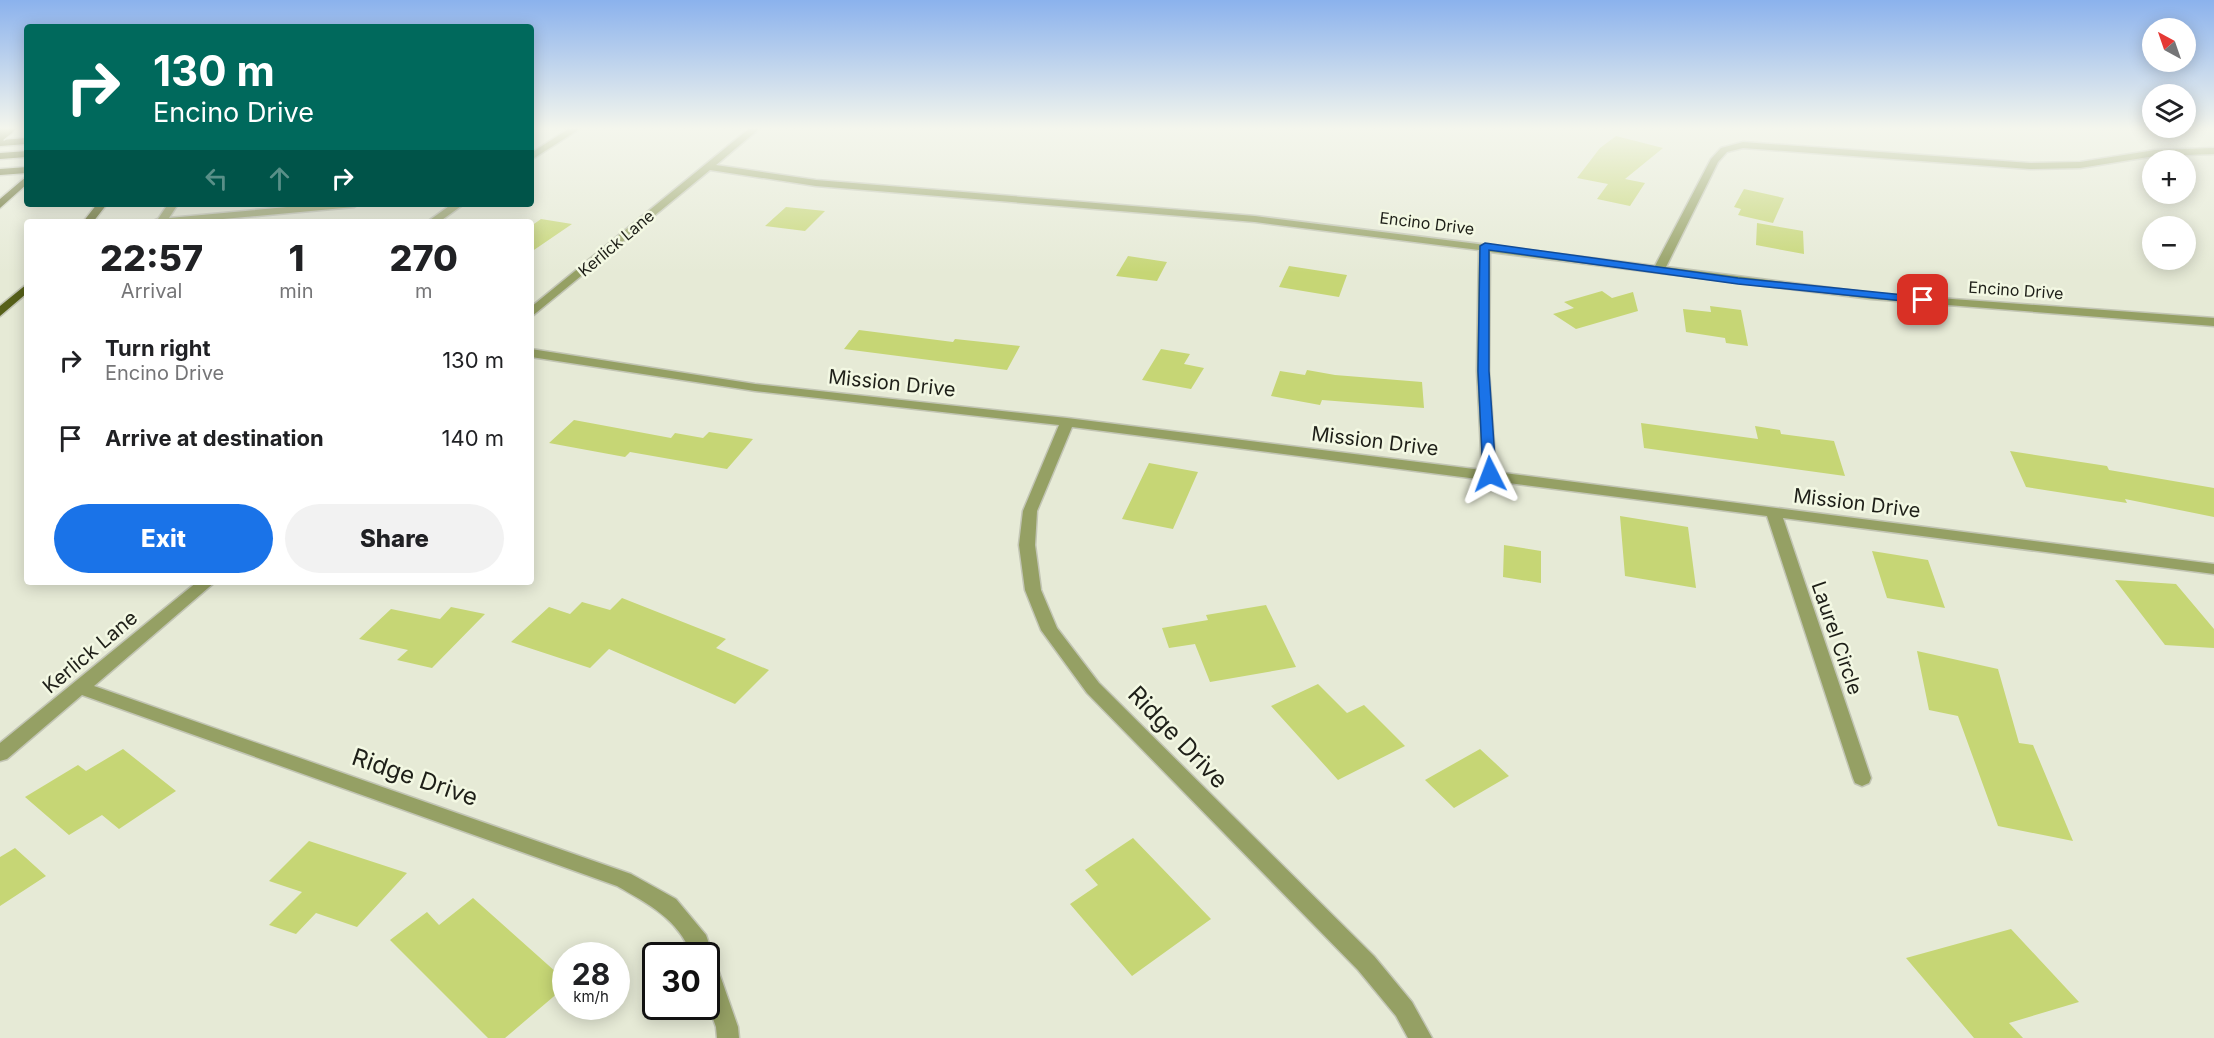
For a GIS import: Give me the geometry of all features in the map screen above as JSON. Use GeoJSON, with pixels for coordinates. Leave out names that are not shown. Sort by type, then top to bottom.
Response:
{"type":"FeatureCollection","features":[{"type":"Feature","properties":{"kind":"main road"},"geometry":{"type":"LineString","coordinates":[[0,205],[24,182]]}},
{"type":"Feature","properties":{"kind":"main road"},"geometry":{"type":"LineString","coordinates":[[90,219],[100,207]]}},
{"type":"Feature","properties":{"kind":"main road"},"geometry":{"type":"LineString","coordinates":[[0,312],[24,290]]}},
{"type":"Feature","properties":{"kind":"street","name":"Kerlick Lane"},"geometry":{"type":"LineString","coordinates":[[534,311],[696,176]]}},
{"type":"Feature","properties":{"kind":"street","name":"Encino Drive"},"geometry":{"type":"LineString","coordinates":[[771,176],[816,183],[1255,219],[1871,296],[2214,322]]}},
{"type":"Feature","properties":{"kind":"street"},"geometry":{"type":"LineString","coordinates":[[1659,269],[1706,176]]}},
{"type":"Feature","properties":{"kind":"street"},"geometry":{"type":"LineString","coordinates":[[190,219],[286,207]]}},
{"type":"Feature","properties":{"kind":"street"},"geometry":{"type":"LineString","coordinates":[[436,219],[454,207]]}},
{"type":"Feature","properties":{"kind":"street"},"geometry":{"type":"LineString","coordinates":[[1485,246],[1484,371],[1490,474]]}},
{"type":"Feature","properties":{"kind":"street","name":"Mission Drive"},"geometry":{"type":"LineString","coordinates":[[534,353],[585,364],[844,398],[1067,422],[1490,474],[2214,569]]}},
{"type":"Feature","properties":{"kind":"street","name":"Ridge Drive"},"geometry":{"type":"LineString","coordinates":[[1067,422],[1030,511],[1027,545],[1034,590],[1049,630],[1093,688],[1366,963],[1404,1009],[1421,1038]]}},
{"type":"Feature","properties":{"kind":"street","name":"Laurel Circle"},"geometry":{"type":"LineString","coordinates":[[1773,511],[1862,778]]}},
{"type":"Feature","properties":{"kind":"street","name":"Kerlick Lane"},"geometry":{"type":"LineString","coordinates":[[0,754],[203,585]]}},
{"type":"Feature","properties":{"kind":"street","name":"Ridge Drive"},"geometry":{"type":"LineString","coordinates":[[81,688],[624,880],[669,905],[698,942]]}},
{"type":"Feature","properties":{"kind":"street"},"geometry":{"type":"LineString","coordinates":[[720,1006],[728,1038]]}},
{"type":"Feature","properties":{"kind":"building"},"geometry":{"type":"Polygon","coordinates":[[[1628,176],[1625,179],[1645,183],[1630,206],[1597,199],[1608,184],[1577,178],[1628,176]]]}},
{"type":"Feature","properties":{"kind":"building"},"geometry":{"type":"Polygon","coordinates":[[[1744,189],[1784,198],[1773,223],[1738,215],[1741,209],[1734,207],[1744,189]]]}},
{"type":"Feature","properties":{"kind":"building"},"geometry":{"type":"Polygon","coordinates":[[[786,207],[825,211],[805,231],[765,226],[786,207]]]}},
{"type":"Feature","properties":{"kind":"building"},"geometry":{"type":"Polygon","coordinates":[[[541,219],[572,224],[534,250],[534,224],[541,219]]]}},
{"type":"Feature","properties":{"kind":"building"},"geometry":{"type":"Polygon","coordinates":[[[1757,223],[1803,231],[1804,254],[1756,245],[1757,223]]]}},
{"type":"Feature","properties":{"kind":"building"},"geometry":{"type":"Polygon","coordinates":[[[1128,256],[1167,262],[1157,281],[1116,276],[1128,256]]]}},
{"type":"Feature","properties":{"kind":"building"},"geometry":{"type":"Polygon","coordinates":[[[1289,266],[1347,275],[1339,297],[1279,287],[1289,266]]]}},
{"type":"Feature","properties":{"kind":"building"},"geometry":{"type":"Polygon","coordinates":[[[1602,291],[1612,298],[1633,292],[1638,311],[1576,329],[1553,314],[1574,308],[1564,302],[1602,291]]]}},
{"type":"Feature","properties":{"kind":"building"},"geometry":{"type":"Polygon","coordinates":[[[1710,306],[1741,310],[1748,346],[1726,343],[1725,338],[1686,332],[1683,309],[1711,312],[1710,306]]]}},
{"type":"Feature","properties":{"kind":"building"},"geometry":{"type":"Polygon","coordinates":[[[859,330],[953,342],[955,339],[1020,346],[1007,370],[844,349],[859,330]]]}},
{"type":"Feature","properties":{"kind":"building"},"geometry":{"type":"Polygon","coordinates":[[[1161,349],[1190,354],[1184,364],[1204,368],[1191,389],[1142,380],[1161,349]]]}},
{"type":"Feature","properties":{"kind":"building"},"geometry":{"type":"Polygon","coordinates":[[[1307,370],[1335,375],[1422,382],[1424,408],[1322,400],[1320,405],[1271,396],[1280,371],[1305,375],[1307,370]]]}},
{"type":"Feature","properties":{"kind":"building"},"geometry":{"type":"Polygon","coordinates":[[[574,420],[671,438],[675,433],[703,438],[709,432],[753,439],[727,469],[630,452],[625,457],[549,443],[574,420]]]}},
{"type":"Feature","properties":{"kind":"building"},"geometry":{"type":"Polygon","coordinates":[[[1641,423],[1758,439],[1755,426],[1780,430],[1781,434],[1834,441],[1845,476],[1644,448],[1641,423]]]}},
{"type":"Feature","properties":{"kind":"building"},"geometry":{"type":"Polygon","coordinates":[[[2010,451],[2107,466],[2109,470],[2214,488],[2214,517],[2125,499],[2127,503],[2026,487],[2010,451]]]}},
{"type":"Feature","properties":{"kind":"building"},"geometry":{"type":"Polygon","coordinates":[[[1149,463],[1198,472],[1173,529],[1122,519],[1149,463]]]}},
{"type":"Feature","properties":{"kind":"building"},"geometry":{"type":"Polygon","coordinates":[[[1620,516],[1688,527],[1696,588],[1625,576],[1620,516]]]}},
{"type":"Feature","properties":{"kind":"building"},"geometry":{"type":"Polygon","coordinates":[[[1504,545],[1541,551],[1541,583],[1503,577],[1504,545]]]}},
{"type":"Feature","properties":{"kind":"building"},"geometry":{"type":"Polygon","coordinates":[[[1872,551],[1928,560],[1945,608],[1887,598],[1872,551]]]}},
{"type":"Feature","properties":{"kind":"building"},"geometry":{"type":"Polygon","coordinates":[[[2115,580],[2176,584],[2214,629],[2214,648],[2165,645],[2115,580]]]}},
{"type":"Feature","properties":{"kind":"building"},"geometry":{"type":"Polygon","coordinates":[[[622,598],[726,639],[716,648],[769,670],[735,704],[609,649],[590,668],[511,642],[549,607],[570,614],[582,602],[610,610],[622,598]]]}},
{"type":"Feature","properties":{"kind":"building"},"geometry":{"type":"Polygon","coordinates":[[[1266,605],[1296,667],[1210,682],[1195,644],[1169,648],[1162,628],[1208,620],[1206,615],[1266,605]]]}},
{"type":"Feature","properties":{"kind":"building"},"geometry":{"type":"Polygon","coordinates":[[[451,607],[485,614],[432,668],[397,660],[408,650],[359,639],[391,609],[440,619],[451,607]]]}},
{"type":"Feature","properties":{"kind":"building"},"geometry":{"type":"Polygon","coordinates":[[[1917,651],[1998,669],[2019,743],[2033,745],[2073,841],[1998,826],[1958,716],[1929,710],[1917,651]]]}},
{"type":"Feature","properties":{"kind":"building"},"geometry":{"type":"Polygon","coordinates":[[[1318,684],[1347,713],[1364,705],[1405,746],[1338,780],[1271,706],[1318,684]]]}},
{"type":"Feature","properties":{"kind":"building"},"geometry":{"type":"Polygon","coordinates":[[[123,749],[176,791],[119,829],[102,815],[69,835],[25,797],[78,765],[86,771],[123,749]]]}},
{"type":"Feature","properties":{"kind":"building"},"geometry":{"type":"Polygon","coordinates":[[[1480,749],[1509,776],[1454,808],[1425,780],[1480,749]]]}},
{"type":"Feature","properties":{"kind":"building"},"geometry":{"type":"Polygon","coordinates":[[[1133,838],[1211,919],[1132,976],[1070,904],[1098,885],[1085,870],[1133,838]]]}},
{"type":"Feature","properties":{"kind":"building"},"geometry":{"type":"Polygon","coordinates":[[[309,841],[407,873],[357,927],[316,913],[296,934],[269,925],[302,892],[269,881],[309,841]]]}},
{"type":"Feature","properties":{"kind":"building"},"geometry":{"type":"Polygon","coordinates":[[[15,848],[46,876],[0,906],[0,857],[15,848]]]}},
{"type":"Feature","properties":{"kind":"building"},"geometry":{"type":"Polygon","coordinates":[[[473,898],[552,969],[552,998],[505,1038],[488,1038],[390,940],[427,912],[439,925],[473,898]]]}},
{"type":"Feature","properties":{"kind":"building"},"geometry":{"type":"Polygon","coordinates":[[[2011,929],[2079,1002],[2009,1023],[2023,1038],[1974,1038],[1906,958],[2011,929]]]}},
{"type":"Feature","properties":{"kind":"route"},"geometry":{"type":"LineString","coordinates":[[1490,474],[1484,371],[1485,246],[1738,281],[1923,300]]}}]}
